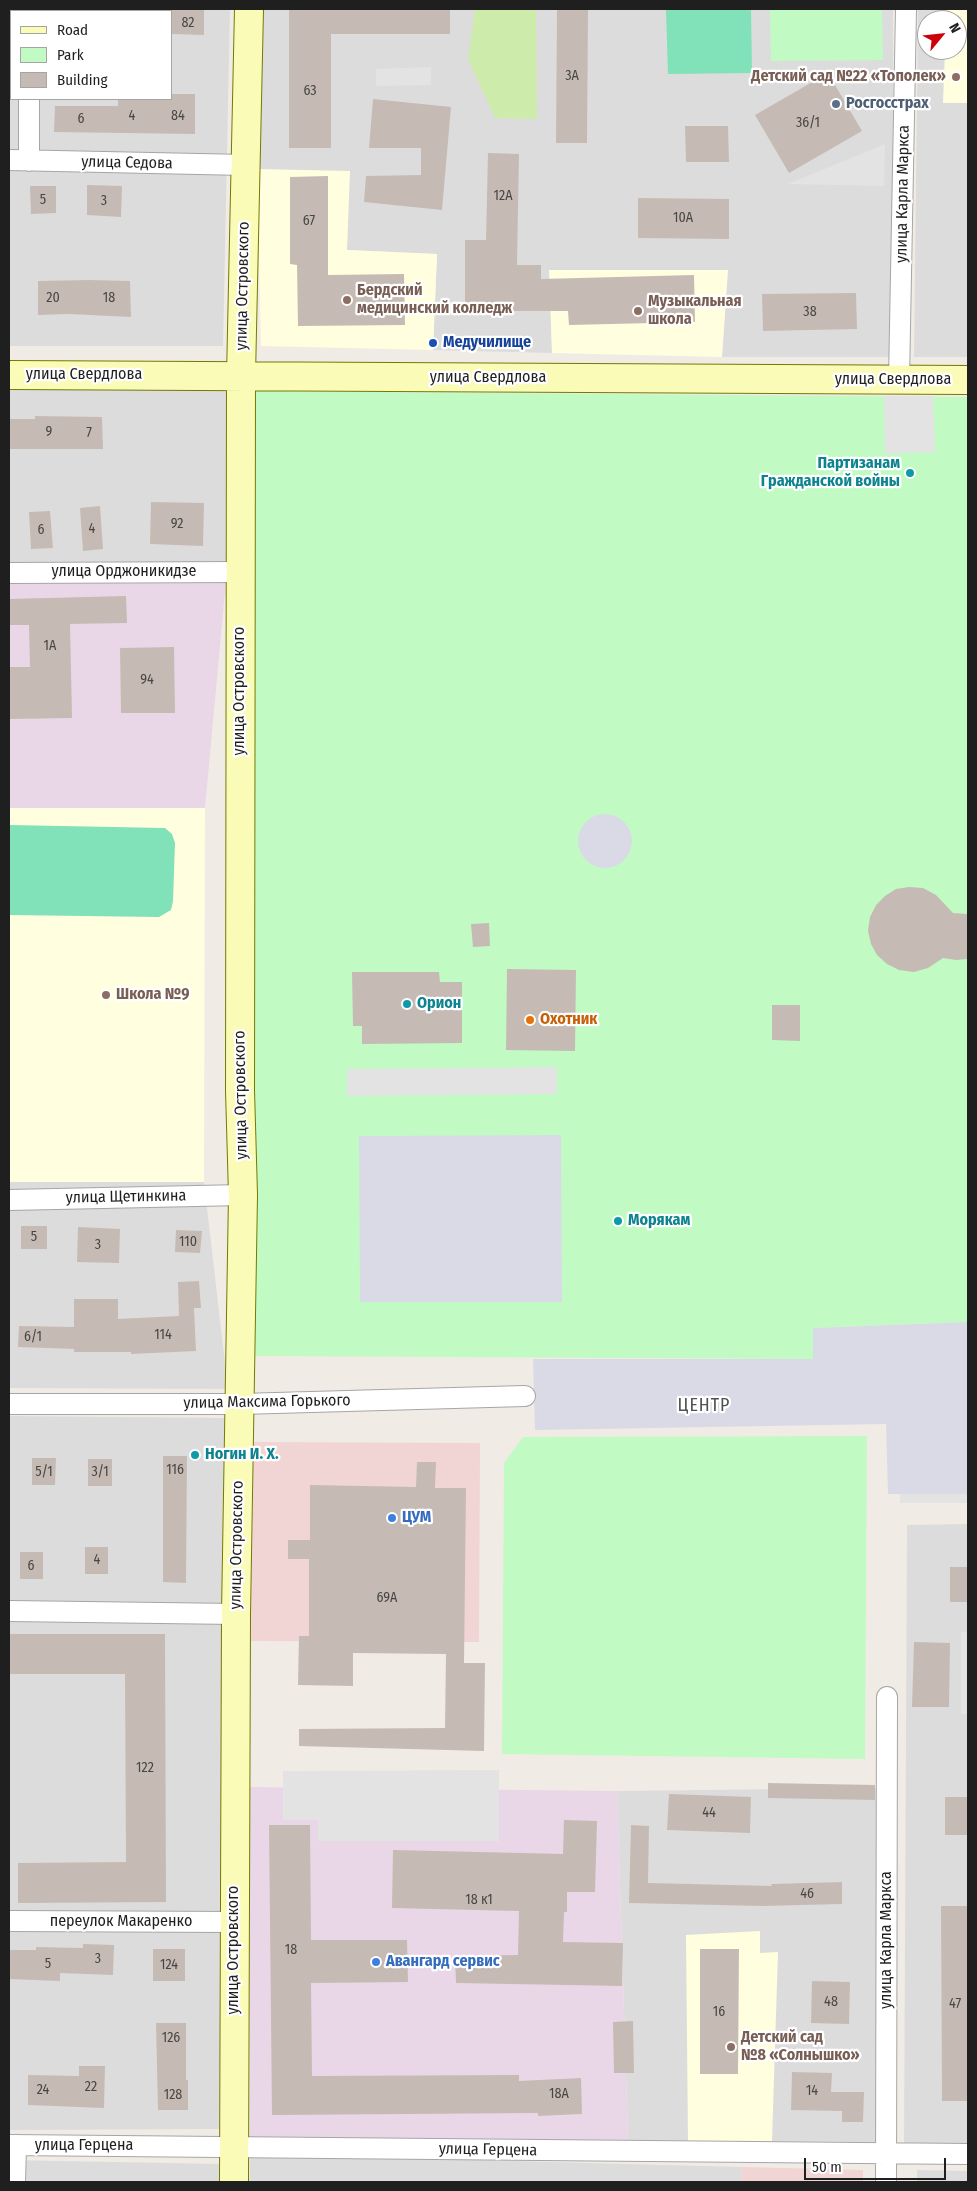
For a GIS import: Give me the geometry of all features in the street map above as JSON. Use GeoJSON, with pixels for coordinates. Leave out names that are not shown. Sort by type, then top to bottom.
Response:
{"type":"FeatureCollection","features":[{"type":"Feature","properties":{"kind":"street","name":"улица Островского"},"geometry":{"type":"LineString","coordinates":[[234,2182],[236,1614],[243,1194],[240,1090],[241,376],[249,9]]}},
{"type":"Feature","properties":{"kind":"street","name":"улица Карла Маркса"},"geometry":{"type":"LineString","coordinates":[[899,380],[906,9]]}},
{"type":"Feature","properties":{"kind":"street"},"geometry":{"type":"LineString","coordinates":[[29,100],[29,161]]}},
{"type":"Feature","properties":{"kind":"street","name":"улица Седова"},"geometry":{"type":"LineString","coordinates":[[9,160],[246,165]]}},
{"type":"Feature","properties":{"kind":"street","name":"улица Свердлова"},"geometry":{"type":"LineString","coordinates":[[9,374],[968,380]]}},
{"type":"Feature","properties":{"kind":"street","name":"улица Орджоникидзе"},"geometry":{"type":"LineString","coordinates":[[9,573],[240,572]]}},
{"type":"Feature","properties":{"kind":"street","name":"улица Щетинкина"},"geometry":{"type":"LineString","coordinates":[[9,1200],[243,1194]]}},
{"type":"Feature","properties":{"kind":"street","name":"улица Максима Горького"},"geometry":{"type":"LineString","coordinates":[[9,1404],[240,1404],[525,1396]]}},
{"type":"Feature","properties":{"kind":"street"},"geometry":{"type":"LineString","coordinates":[[9,1611],[236,1614]]}},
{"type":"Feature","properties":{"kind":"street","name":"улица Карла Маркса"},"geometry":{"type":"LineString","coordinates":[[886,2182],[887,1697]]}},
{"type":"Feature","properties":{"kind":"street","name":"переулок Макаренко"},"geometry":{"type":"LineString","coordinates":[[9,1921],[234,1922]]}},
{"type":"Feature","properties":{"kind":"street"},"geometry":{"type":"LineString","coordinates":[[12,2145],[15,2182]]}},
{"type":"Feature","properties":{"kind":"street","name":"улица Герцена"},"geometry":{"type":"LineString","coordinates":[[12,2145],[968,2154]]}},
{"type":"Feature","properties":{"kind":"shaded area"},"geometry":{"type":"Polygon","coordinates":[[[9,9],[230,9],[223,346],[9,346],[9,9]]]}},
{"type":"Feature","properties":{"kind":"shaded area"},"geometry":{"type":"Polygon","coordinates":[[[260,9],[893,9],[894,357],[722,357],[727,270],[550,270],[552,353],[433,350],[437,254],[347,250],[257,169],[260,9]]]}},
{"type":"Feature","properties":{"kind":"shaded area"},"geometry":{"type":"Polygon","coordinates":[[[918,9],[968,9],[968,357],[914,357],[917,60],[967,60],[967,10],[918,9]]]}},
{"type":"Feature","properties":{"kind":"shaded area","name":"Детский сад №22 «Тополек»"},"geometry":{"type":"Polygon","coordinates":[[[968,9],[968,103],[943,103],[945,60],[967,60],[967,10],[947,10],[968,9]]]}},
{"type":"Feature","properties":{"kind":"shaded area"},"geometry":{"type":"Polygon","coordinates":[[[431,67],[431,85],[376,86],[376,69],[431,67]]]}},
{"type":"Feature","properties":{"kind":"shaded area"},"geometry":{"type":"Polygon","coordinates":[[[885,144],[884,186],[788,184],[885,144]]]}},
{"type":"Feature","properties":{"kind":"shaded area","name":"Бердский медицинский колледж"},"geometry":{"type":"Polygon","coordinates":[[[257,169],[350,171],[347,250],[437,254],[433,350],[261,346],[257,169]]]}},
{"type":"Feature","properties":{"kind":"shaded area","name":"Музыкальная школа"},"geometry":{"type":"Polygon","coordinates":[[[549,270],[728,270],[722,357],[552,353],[549,270]]]}},
{"type":"Feature","properties":{"kind":"shaded area"},"geometry":{"type":"Polygon","coordinates":[[[9,387],[227,390],[227,570],[9,571],[9,387]]]}},
{"type":"Feature","properties":{"kind":"shaded area"},"geometry":{"type":"Polygon","coordinates":[[[884,396],[933,396],[935,452],[885,454],[884,396]]]}},
{"type":"Feature","properties":{"kind":"shaded area"},"geometry":{"type":"Polygon","coordinates":[[[227,570],[205,808],[9,808],[9,571],[227,570]]]}},
{"type":"Feature","properties":{"kind":"shaded area","name":"Школа №9"},"geometry":{"type":"Polygon","coordinates":[[[9,808],[205,808],[204,1182],[9,1182],[9,808]]]}},
{"type":"Feature","properties":{"kind":"shaded area"},"geometry":{"type":"Polygon","coordinates":[[[605,814],[615,816],[624,822],[630,831],[632,841],[630,851],[624,860],[615,866],[605,868],[595,866],[586,860],[580,851],[578,841],[580,831],[586,822],[595,816],[605,814]]]}},
{"type":"Feature","properties":{"kind":"shaded area"},"geometry":{"type":"Polygon","coordinates":[[[557,1067],[557,1094],[347,1096],[347,1069],[557,1067]]]}},
{"type":"Feature","properties":{"kind":"shaded area"},"geometry":{"type":"Polygon","coordinates":[[[561,1135],[562,1302],[360,1302],[359,1136],[561,1135]]]}},
{"type":"Feature","properties":{"kind":"shaded area"},"geometry":{"type":"Polygon","coordinates":[[[9,1182],[204,1182],[228,1389],[9,1388],[9,1182]]]}},
{"type":"Feature","properties":{"kind":"shaded area"},"geometry":{"type":"Polygon","coordinates":[[[968,1322],[968,1494],[888,1494],[886,1424],[535,1430],[533,1359],[813,1359],[813,1328],[968,1322]]]}},
{"type":"Feature","properties":{"kind":"shaded area"},"geometry":{"type":"Polygon","coordinates":[[[9,1416],[231,1418],[219,2129],[9,2130],[9,1416]]]}},
{"type":"Feature","properties":{"kind":"shaded area"},"geometry":{"type":"Polygon","coordinates":[[[250,1442],[480,1443],[479,1642],[249,1641],[250,1442]]]}},
{"type":"Feature","properties":{"kind":"shaded area"},"geometry":{"type":"Polygon","coordinates":[[[900,1482],[968,1483],[968,1503],[900,1503],[900,1482]]]}},
{"type":"Feature","properties":{"kind":"shaded area"},"geometry":{"type":"Polygon","coordinates":[[[968,1524],[968,2146],[904,2146],[907,1525],[968,1524]]]}},
{"type":"Feature","properties":{"kind":"shaded area"},"geometry":{"type":"Polygon","coordinates":[[[961,1632],[968,1632],[968,1714],[961,1714],[961,1632]]]}},
{"type":"Feature","properties":{"kind":"shaded area"},"geometry":{"type":"Polygon","coordinates":[[[499,1770],[499,1841],[318,1841],[318,1820],[283,1820],[283,1771],[499,1770]]]}},
{"type":"Feature","properties":{"kind":"shaded area"},"geometry":{"type":"Polygon","coordinates":[[[250,1787],[617,1791],[628,2140],[250,2139],[250,1787]]]}},
{"type":"Feature","properties":{"kind":"shaded area"},"geometry":{"type":"Polygon","coordinates":[[[878,1788],[879,2142],[628,2140],[617,1791],[878,1788]]]}},
{"type":"Feature","properties":{"kind":"shaded area","name":"Детский сад №8 «Солнышко»"},"geometry":{"type":"Polygon","coordinates":[[[760,1931],[760,1953],[778,1952],[772,2141],[688,2141],[686,1935],[760,1931]]]}},
{"type":"Feature","properties":{"kind":"shaded area"},"geometry":{"type":"Polygon","coordinates":[[[250,2154],[742,2167],[741,2182],[250,2182],[250,2154]]]}},
{"type":"Feature","properties":{"kind":"shaded area"},"geometry":{"type":"Polygon","coordinates":[[[9,2160],[221,2164],[221,2182],[9,2182],[9,2160]]]}},
{"type":"Feature","properties":{"kind":"shaded area"},"geometry":{"type":"Polygon","coordinates":[[[742,2167],[863,2170],[863,2182],[741,2182],[742,2167]]]}},
{"type":"Feature","properties":{"kind":"shaded area"},"geometry":{"type":"Polygon","coordinates":[[[917,2170],[968,2171],[968,2182],[917,2182],[917,2170]]]}},
{"type":"Feature","properties":{"kind":"green space"},"geometry":{"type":"Polygon","coordinates":[[[475,9],[536,9],[537,119],[495,118],[468,59],[475,9]]]}},
{"type":"Feature","properties":{"kind":"green space"},"geometry":{"type":"Polygon","coordinates":[[[666,9],[751,9],[752,73],[668,74],[666,9]]]}},
{"type":"Feature","properties":{"kind":"green space"},"geometry":{"type":"Polygon","coordinates":[[[770,9],[882,9],[883,60],[771,61],[770,9]]]}},
{"type":"Feature","properties":{"kind":"green space"},"geometry":{"type":"Polygon","coordinates":[[[255,391],[968,397],[968,1322],[813,1328],[813,1359],[253,1356],[255,391]]]}},
{"type":"Feature","properties":{"kind":"green space"},"geometry":{"type":"Polygon","coordinates":[[[9,825],[165,828],[172,834],[175,843],[171,910],[159,917],[9,915],[9,825]]]}},
{"type":"Feature","properties":{"kind":"green space"},"geometry":{"type":"Polygon","coordinates":[[[867,1436],[865,1759],[502,1754],[504,1463],[523,1437],[867,1436]]]}},
{"type":"Feature","properties":{"kind":"building"},"geometry":{"type":"Polygon","coordinates":[[[204,9],[204,35],[172,34],[171,10],[204,9]]]}},
{"type":"Feature","properties":{"kind":"building"},"geometry":{"type":"Polygon","coordinates":[[[289,9],[450,9],[450,34],[331,34],[331,148],[289,148],[289,9]]]}},
{"type":"Feature","properties":{"kind":"building"},"geometry":{"type":"Polygon","coordinates":[[[557,9],[588,9],[587,143],[556,143],[557,9]]]}},
{"type":"Feature","properties":{"kind":"building"},"geometry":{"type":"Polygon","coordinates":[[[828,73],[862,131],[789,173],[755,115],[828,73]]]}},
{"type":"Feature","properties":{"kind":"building"},"geometry":{"type":"Polygon","coordinates":[[[172,94],[195,94],[195,134],[54,132],[55,106],[118,106],[118,100],[172,100],[172,94]]]}},
{"type":"Feature","properties":{"kind":"building"},"geometry":{"type":"Polygon","coordinates":[[[373,99],[451,107],[442,210],[364,202],[366,176],[421,175],[421,148],[369,148],[373,99]]]}},
{"type":"Feature","properties":{"kind":"building"},"geometry":{"type":"Polygon","coordinates":[[[685,126],[728,126],[729,162],[686,162],[685,126]]]}},
{"type":"Feature","properties":{"kind":"building"},"geometry":{"type":"Polygon","coordinates":[[[488,153],[519,154],[517,265],[541,265],[541,279],[694,275],[695,322],[569,325],[568,311],[465,311],[465,240],[486,240],[488,153]]]}},
{"type":"Feature","properties":{"kind":"building"},"geometry":{"type":"Polygon","coordinates":[[[328,176],[328,275],[404,274],[405,325],[298,326],[297,265],[290,264],[290,177],[328,176]]]}},
{"type":"Feature","properties":{"kind":"building"},"geometry":{"type":"Polygon","coordinates":[[[87,185],[122,186],[121,217],[87,215],[87,185]]]}},
{"type":"Feature","properties":{"kind":"building"},"geometry":{"type":"Polygon","coordinates":[[[30,186],[56,186],[56,213],[31,214],[30,186]]]}},
{"type":"Feature","properties":{"kind":"building"},"geometry":{"type":"Polygon","coordinates":[[[638,198],[729,199],[729,239],[638,238],[638,198]]]}},
{"type":"Feature","properties":{"kind":"building"},"geometry":{"type":"Polygon","coordinates":[[[38,281],[130,281],[131,317],[69,314],[38,315],[38,281]]]}},
{"type":"Feature","properties":{"kind":"building"},"geometry":{"type":"Polygon","coordinates":[[[856,293],[857,329],[763,331],[762,294],[856,293]]]}},
{"type":"Feature","properties":{"kind":"building"},"geometry":{"type":"Polygon","coordinates":[[[35,416],[102,417],[103,449],[9,449],[9,419],[35,419],[35,416]]]}},
{"type":"Feature","properties":{"kind":"building"},"geometry":{"type":"Polygon","coordinates":[[[151,502],[204,503],[203,546],[150,544],[151,502]]]}},
{"type":"Feature","properties":{"kind":"building"},"geometry":{"type":"Polygon","coordinates":[[[100,506],[103,549],[83,551],[80,508],[100,506]]]}},
{"type":"Feature","properties":{"kind":"building"},"geometry":{"type":"Polygon","coordinates":[[[50,511],[53,548],[31,549],[29,512],[50,511]]]}},
{"type":"Feature","properties":{"kind":"building"},"geometry":{"type":"Polygon","coordinates":[[[126,596],[127,623],[70,624],[72,718],[9,719],[9,667],[30,667],[29,625],[9,625],[9,599],[126,596]]]}},
{"type":"Feature","properties":{"kind":"building"},"geometry":{"type":"Polygon","coordinates":[[[174,647],[175,713],[121,713],[120,648],[174,647]]]}},
{"type":"Feature","properties":{"kind":"building"},"geometry":{"type":"Polygon","coordinates":[[[909,887],[923,888],[936,895],[953,913],[968,914],[968,959],[943,958],[928,968],[914,972],[899,970],[887,964],[877,955],[871,944],[868,931],[870,917],[876,905],[885,896],[896,889],[909,887]]]}},
{"type":"Feature","properties":{"kind":"building"},"geometry":{"type":"Polygon","coordinates":[[[489,923],[490,946],[473,947],[471,924],[489,923]]]}},
{"type":"Feature","properties":{"kind":"building"},"geometry":{"type":"Polygon","coordinates":[[[507,969],[576,970],[575,1051],[506,1050],[507,969]]]}},
{"type":"Feature","properties":{"kind":"building","name":"Орион"},"geometry":{"type":"Polygon","coordinates":[[[352,972],[439,972],[440,982],[462,982],[462,1043],[362,1044],[362,1026],[353,1026],[352,972]]]}},
{"type":"Feature","properties":{"kind":"building"},"geometry":{"type":"Polygon","coordinates":[[[772,1005],[800,1005],[800,1041],[772,1040],[772,1005]]]}},
{"type":"Feature","properties":{"kind":"building"},"geometry":{"type":"Polygon","coordinates":[[[21,1226],[47,1226],[47,1249],[21,1249],[21,1226]]]}},
{"type":"Feature","properties":{"kind":"building"},"geometry":{"type":"Polygon","coordinates":[[[78,1227],[120,1229],[119,1263],[77,1262],[78,1227]]]}},
{"type":"Feature","properties":{"kind":"building"},"geometry":{"type":"Polygon","coordinates":[[[176,1230],[202,1231],[200,1253],[175,1252],[176,1230]]]}},
{"type":"Feature","properties":{"kind":"building"},"geometry":{"type":"Polygon","coordinates":[[[199,1281],[201,1308],[194,1308],[196,1351],[131,1354],[131,1352],[74,1352],[74,1349],[18,1347],[19,1326],[74,1327],[74,1299],[118,1299],[118,1319],[179,1316],[178,1282],[199,1281]]]}},
{"type":"Feature","properties":{"kind":"building"},"geometry":{"type":"Polygon","coordinates":[[[163,1456],[187,1456],[186,1583],[163,1582],[163,1456]]]}},
{"type":"Feature","properties":{"kind":"building"},"geometry":{"type":"Polygon","coordinates":[[[32,1458],[56,1458],[55,1485],[32,1485],[32,1458]]]}},
{"type":"Feature","properties":{"kind":"building"},"geometry":{"type":"Polygon","coordinates":[[[88,1459],[112,1459],[112,1486],[88,1486],[88,1459]]]}},
{"type":"Feature","properties":{"kind":"building"},"geometry":{"type":"Polygon","coordinates":[[[417,1462],[436,1462],[435,1488],[466,1488],[464,1663],[485,1663],[484,1751],[299,1746],[299,1729],[445,1728],[446,1654],[353,1653],[353,1686],[298,1685],[299,1636],[309,1636],[309,1559],[288,1559],[288,1540],[310,1540],[310,1485],[416,1487],[417,1462]]]}},
{"type":"Feature","properties":{"kind":"building"},"geometry":{"type":"Polygon","coordinates":[[[85,1547],[108,1547],[108,1574],[85,1574],[85,1547]]]}},
{"type":"Feature","properties":{"kind":"building"},"geometry":{"type":"Polygon","coordinates":[[[20,1552],[43,1552],[43,1579],[20,1579],[20,1552]]]}},
{"type":"Feature","properties":{"kind":"building"},"geometry":{"type":"Polygon","coordinates":[[[950,1567],[968,1567],[968,1602],[950,1602],[950,1567]]]}},
{"type":"Feature","properties":{"kind":"building"},"geometry":{"type":"Polygon","coordinates":[[[9,1634],[165,1634],[166,1902],[18,1903],[18,1863],[126,1862],[125,1674],[9,1674],[9,1634]]]}},
{"type":"Feature","properties":{"kind":"building"},"geometry":{"type":"Polygon","coordinates":[[[914,1642],[950,1643],[949,1707],[912,1707],[914,1642]]]}},
{"type":"Feature","properties":{"kind":"building"},"geometry":{"type":"Polygon","coordinates":[[[768,1783],[875,1785],[875,1800],[768,1798],[768,1783]]]}},
{"type":"Feature","properties":{"kind":"building"},"geometry":{"type":"Polygon","coordinates":[[[669,1794],[751,1797],[750,1833],[667,1830],[669,1794]]]}},
{"type":"Feature","properties":{"kind":"building"},"geometry":{"type":"Polygon","coordinates":[[[945,1797],[968,1797],[968,1835],[945,1835],[945,1797]]]}},
{"type":"Feature","properties":{"kind":"building"},"geometry":{"type":"Polygon","coordinates":[[[564,1820],[597,1821],[595,1892],[567,1892],[567,1912],[564,1912],[563,1942],[623,1943],[622,1986],[456,1983],[455,1956],[518,1955],[519,1911],[392,1908],[393,1850],[563,1854],[564,1820]]]}},
{"type":"Feature","properties":{"kind":"building"},"geometry":{"type":"Polygon","coordinates":[[[269,1825],[310,1825],[311,1940],[407,1940],[408,1982],[311,1983],[312,2076],[519,2075],[519,2081],[581,2078],[582,2114],[538,2116],[538,2113],[272,2115],[269,1825]]]}},
{"type":"Feature","properties":{"kind":"building"},"geometry":{"type":"Polygon","coordinates":[[[631,1825],[649,1826],[648,1883],[772,1886],[771,1884],[842,1882],[842,1904],[762,1906],[629,1903],[631,1825]]]}},
{"type":"Feature","properties":{"kind":"building"},"geometry":{"type":"Polygon","coordinates":[[[941,1906],[968,1906],[968,2101],[942,2101],[941,1906]]]}},
{"type":"Feature","properties":{"kind":"building"},"geometry":{"type":"Polygon","coordinates":[[[83,1944],[114,1945],[113,1975],[60,1973],[60,1981],[9,1979],[9,1950],[36,1950],[36,1947],[83,1948],[83,1944]]]}},
{"type":"Feature","properties":{"kind":"building"},"geometry":{"type":"Polygon","coordinates":[[[153,1949],[185,1949],[185,1981],[153,1981],[153,1949]]]}},
{"type":"Feature","properties":{"kind":"building"},"geometry":{"type":"Polygon","coordinates":[[[700,1949],[739,1949],[738,2074],[700,2074],[700,1949]]]}},
{"type":"Feature","properties":{"kind":"building"},"geometry":{"type":"Polygon","coordinates":[[[812,1981],[850,1982],[849,2024],[811,2023],[812,1981]]]}},
{"type":"Feature","properties":{"kind":"building"},"geometry":{"type":"Polygon","coordinates":[[[633,2021],[634,2073],[614,2073],[613,2022],[633,2021]]]}},
{"type":"Feature","properties":{"kind":"building"},"geometry":{"type":"Polygon","coordinates":[[[156,2023],[186,2023],[188,2110],[158,2110],[156,2023]]]}},
{"type":"Feature","properties":{"kind":"building"},"geometry":{"type":"Polygon","coordinates":[[[79,2066],[105,2066],[104,2108],[28,2105],[28,2075],[79,2076],[79,2066]]]}},
{"type":"Feature","properties":{"kind":"building"},"geometry":{"type":"Polygon","coordinates":[[[792,2072],[832,2073],[831,2092],[864,2092],[863,2122],[842,2122],[842,2111],[791,2110],[792,2072]]]}},
{"type":"Feature","properties":{"kind":"place","name":"Детский сад №22 «Тополек»"},"geometry":{"type":"Point","coordinates":[956,77]}},
{"type":"Feature","properties":{"kind":"place","name":"Росгосстрах"},"geometry":{"type":"Point","coordinates":[836,104]}},
{"type":"Feature","properties":{"kind":"place","name":"Бердский медицинский колледж"},"geometry":{"type":"Point","coordinates":[347,300]}},
{"type":"Feature","properties":{"kind":"place","name":"Музыкальная школа"},"geometry":{"type":"Point","coordinates":[638,311]}},
{"type":"Feature","properties":{"kind":"place","name":"Медучилище"},"geometry":{"type":"Point","coordinates":[433,343]}},
{"type":"Feature","properties":{"kind":"place","name":"Партизанам Гражданской войны"},"geometry":{"type":"Point","coordinates":[910,473]}},
{"type":"Feature","properties":{"kind":"place","name":"Школа №9"},"geometry":{"type":"Point","coordinates":[106,995]}},
{"type":"Feature","properties":{"kind":"place","name":"Орион"},"geometry":{"type":"Point","coordinates":[407,1004]}},
{"type":"Feature","properties":{"kind":"place","name":"Охотник"},"geometry":{"type":"Point","coordinates":[530,1020]}},
{"type":"Feature","properties":{"kind":"place","name":"Морякам"},"geometry":{"type":"Point","coordinates":[618,1221]}},
{"type":"Feature","properties":{"kind":"place","name":"Ногин И. Х."},"geometry":{"type":"Point","coordinates":[195,1455]}},
{"type":"Feature","properties":{"kind":"place","name":"ЦУМ"},"geometry":{"type":"Point","coordinates":[392,1518]}},
{"type":"Feature","properties":{"kind":"place","name":"Авангард сервис"},"geometry":{"type":"Point","coordinates":[376,1962]}},
{"type":"Feature","properties":{"kind":"place","name":"Детский сад №8 «Солнышко»"},"geometry":{"type":"Point","coordinates":[731,2047]}},
{"type":"Feature","properties":{"kind":"district","name":"ЦЕНТР"},"geometry":{"type":"Point","coordinates":[704,1406]}}]}
